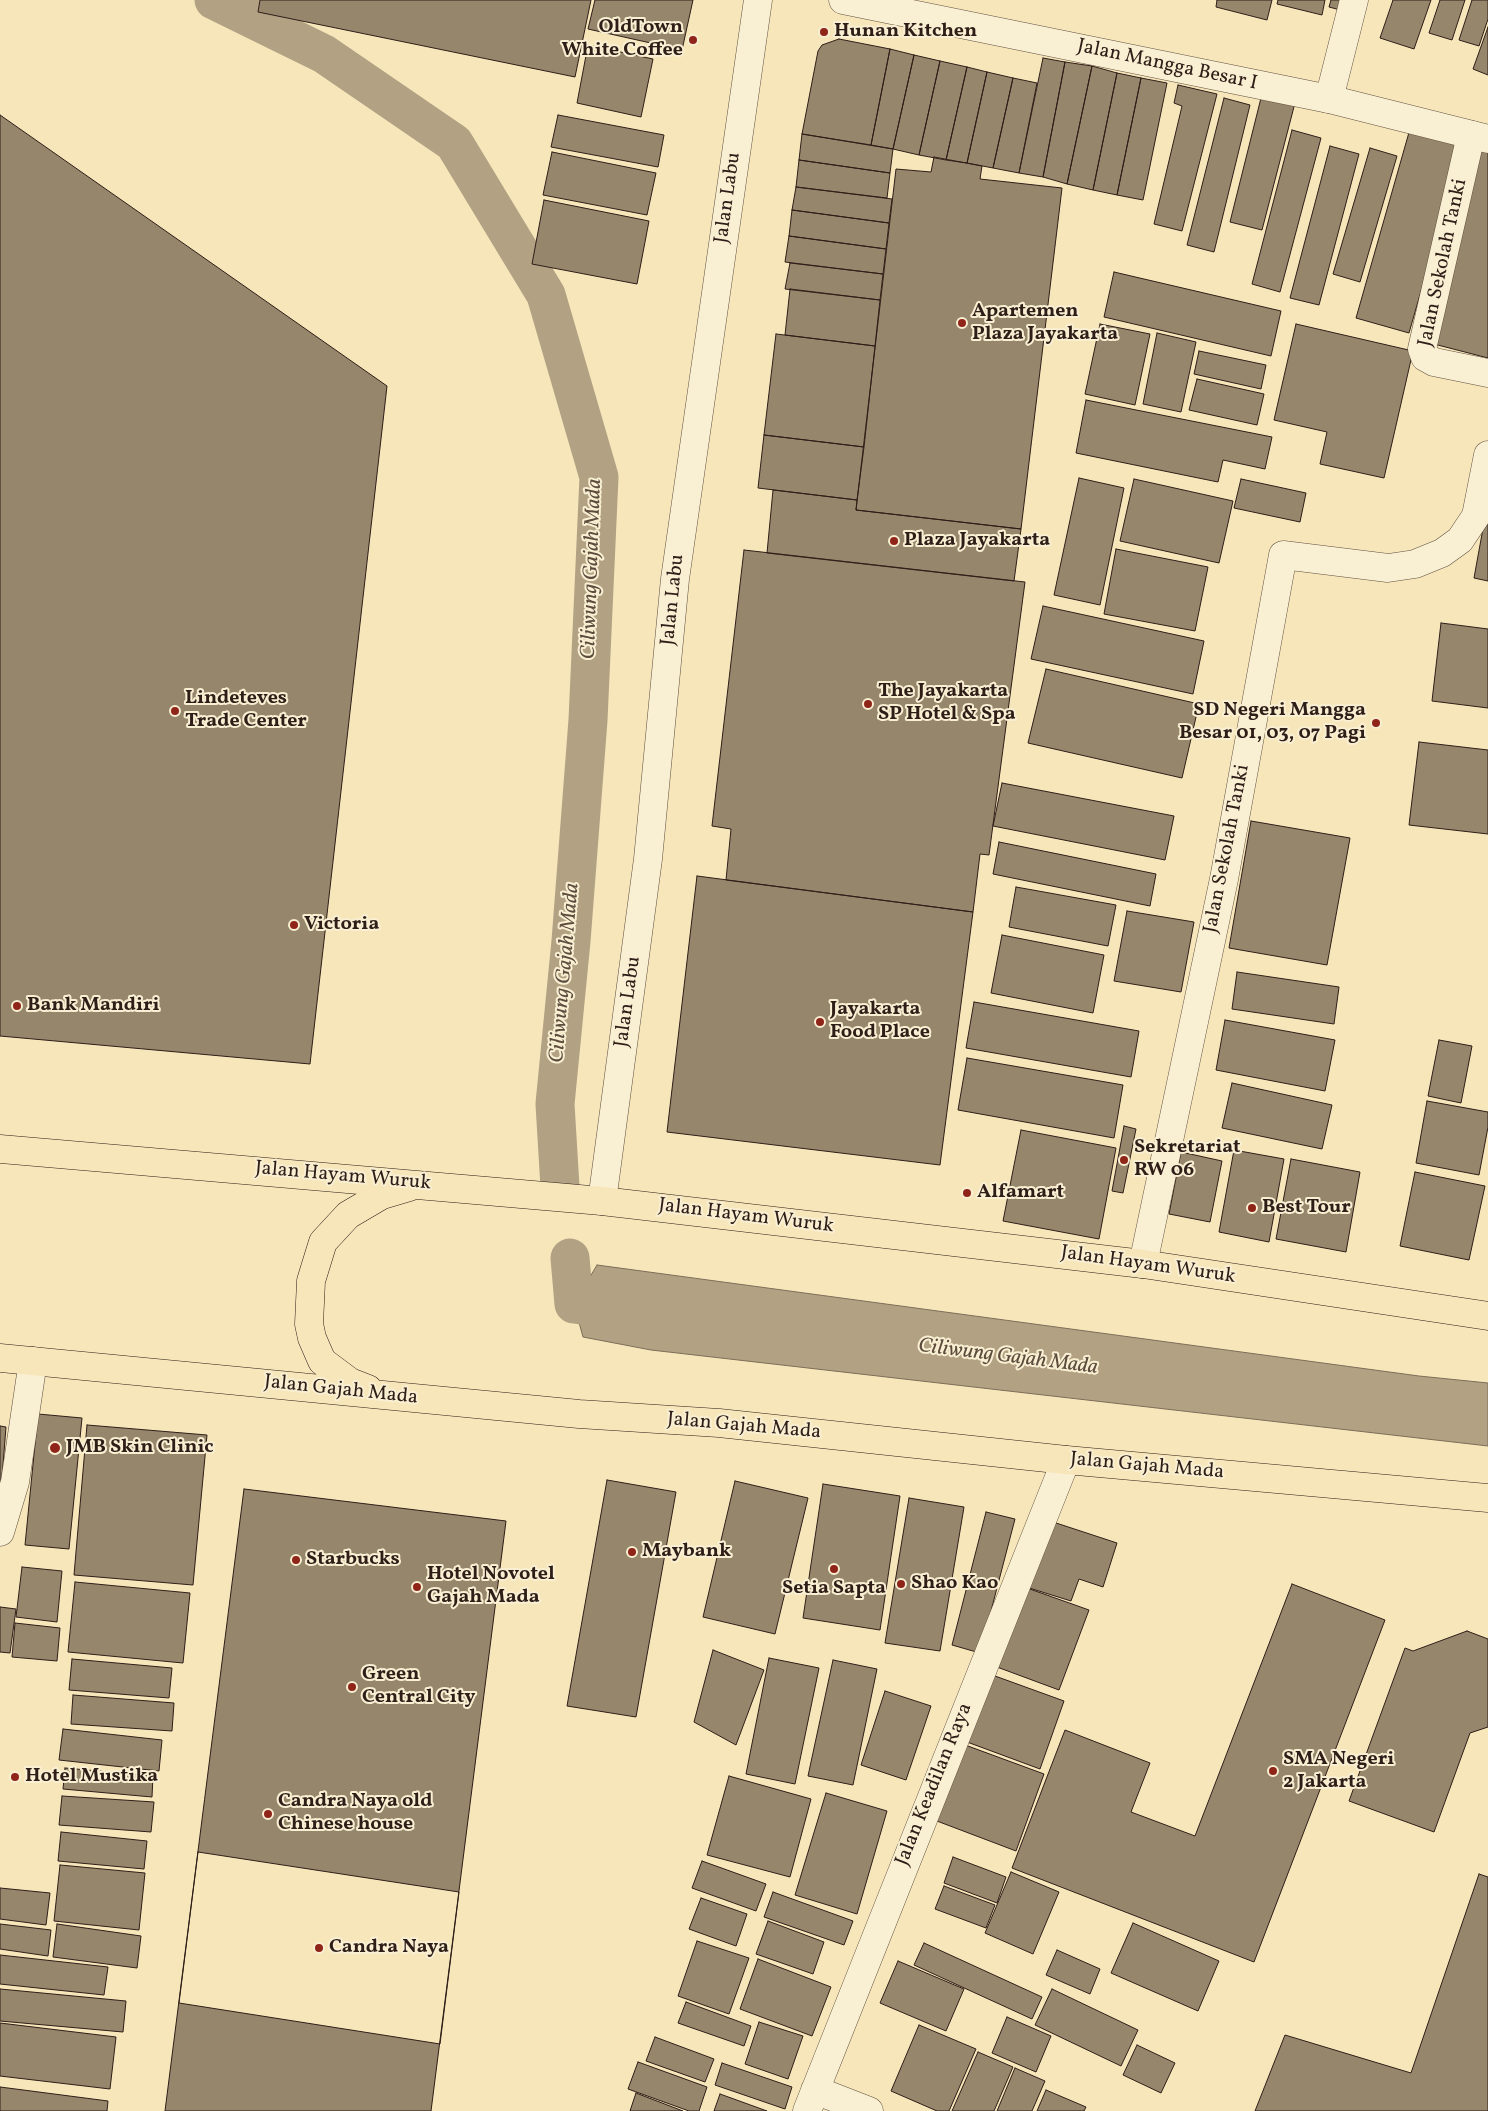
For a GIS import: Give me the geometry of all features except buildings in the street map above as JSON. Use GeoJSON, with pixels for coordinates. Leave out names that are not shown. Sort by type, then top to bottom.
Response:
{"type":"FeatureCollection","features":[{"type":"Feature","properties":{"kind":"main road","name":"Jalan Hayam Wuruk"},"geometry":{"type":"LineString","coordinates":[[0,1149],[602,1201],[1143,1264],[1488,1316]]}},
{"type":"Feature","properties":{"kind":"main road"},"geometry":{"type":"LineString","coordinates":[[386,1396],[350,1382],[322,1361],[312,1338],[309,1324],[310,1281],[323,1242],[348,1215],[382,1195],[419,1184]]}},
{"type":"Feature","properties":{"kind":"main road","name":"Jalan Gajah Mada"},"geometry":{"type":"LineString","coordinates":[[0,1358],[579,1414],[719,1423],[1066,1460],[1488,1498]]}},
{"type":"Feature","properties":{"kind":"street","name":"Jalan Labu"},"geometry":{"type":"LineString","coordinates":[[602,1201],[648,859],[675,579],[758,0]]}},
{"type":"Feature","properties":{"kind":"street","name":"Jalan Mangga Besar I"},"geometry":{"type":"LineString","coordinates":[[843,0],[1329,99],[1480,137]]}},
{"type":"Feature","properties":{"kind":"street"},"geometry":{"type":"LineString","coordinates":[[1329,99],[1354,0]]}},
{"type":"Feature","properties":{"kind":"street","name":"Jalan Sekolah Tanki"},"geometry":{"type":"LineString","coordinates":[[1480,137],[1422,349],[1425,357],[1434,362],[1488,373]]}},
{"type":"Feature","properties":{"kind":"street","name":"Jalan Sekolah Tanki"},"geometry":{"type":"LineString","coordinates":[[1143,1264],[1224,879],[1283,555],[1388,568],[1415,564],[1442,553],[1460,540],[1476,516],[1488,455]]}},
{"type":"Feature","properties":{"kind":"street"},"geometry":{"type":"LineString","coordinates":[[0,1532],[15,1482],[32,1361]]}},
{"type":"Feature","properties":{"kind":"street","name":"Jalan Keadilan Raya"},"geometry":{"type":"LineString","coordinates":[[811,2101],[1066,1460]]}},
{"type":"Feature","properties":{"kind":"street"},"geometry":{"type":"LineString","coordinates":[[811,2101],[869,2111]]}},
{"type":"Feature","properties":{"kind":"water"},"geometry":{"type":"Polygon","coordinates":[[[597,1265],[1419,1376],[1488,1383],[1488,1446],[651,1350],[583,1337],[574,1304],[597,1265]]]}},
{"type":"Feature","properties":{"kind":"waterway","name":"Ciliwung Gajah Mada"},"geometry":{"type":"LineString","coordinates":[[214,0],[324,54],[454,143],[546,295],[599,477],[588,720],[571,941],[555,1104],[560,1187]]}},
{"type":"Feature","properties":{"kind":"waterway","name":"Ciliwung Gajah Mada"},"geometry":{"type":"LineString","coordinates":[[570,1258],[574,1304],[626,1311]]}},
{"type":"Feature","properties":{"kind":"place","name":"Hunan Kitchen"},"geometry":{"type":"Point","coordinates":[824,32]}},
{"type":"Feature","properties":{"kind":"place","name":"OldTown White Coffee"},"geometry":{"type":"Point","coordinates":[693,40]}},
{"type":"Feature","properties":{"kind":"place","name":"Apartemen Plaza Jayakarta"},"geometry":{"type":"Point","coordinates":[962,323]}},
{"type":"Feature","properties":{"kind":"place","name":"Plaza Jayakarta"},"geometry":{"type":"Point","coordinates":[894,541]}},
{"type":"Feature","properties":{"kind":"place","name":"The Jayakarta SP Hotel & Spa"},"geometry":{"type":"Point","coordinates":[868,704]}},
{"type":"Feature","properties":{"kind":"place","name":"Lindeteves Trade Center"},"geometry":{"type":"Point","coordinates":[175,711]}},
{"type":"Feature","properties":{"kind":"place","name":"SD Negeri Mangga Besar 01, 03, 07 Pagi"},"geometry":{"type":"Point","coordinates":[1376,723]}},
{"type":"Feature","properties":{"kind":"place","name":"Victoria"},"geometry":{"type":"Point","coordinates":[294,925]}},
{"type":"Feature","properties":{"kind":"place","name":"Bank Mandiri"},"geometry":{"type":"Point","coordinates":[17,1006]}},
{"type":"Feature","properties":{"kind":"place","name":"Jayakarta Food Place"},"geometry":{"type":"Point","coordinates":[820,1022]}},
{"type":"Feature","properties":{"kind":"place","name":"Sekretariat RW 06"},"geometry":{"type":"Point","coordinates":[1124,1160]}},
{"type":"Feature","properties":{"kind":"place","name":"Alfamart"},"geometry":{"type":"Point","coordinates":[967,1193]}},
{"type":"Feature","properties":{"kind":"place","name":"Best Tour"},"geometry":{"type":"Point","coordinates":[1252,1208]}},
{"type":"Feature","properties":{"kind":"place","name":"JMB Skin Clinic"},"geometry":{"type":"Point","coordinates":[55,1448]}},
{"type":"Feature","properties":{"kind":"place","name":"Maybank"},"geometry":{"type":"Point","coordinates":[632,1552]}},
{"type":"Feature","properties":{"kind":"place","name":"Starbucks"},"geometry":{"type":"Point","coordinates":[296,1560]}},
{"type":"Feature","properties":{"kind":"place","name":"Setia Sapta"},"geometry":{"type":"Point","coordinates":[834,1569]}},
{"type":"Feature","properties":{"kind":"place","name":"Shao Kao"},"geometry":{"type":"Point","coordinates":[901,1584]}},
{"type":"Feature","properties":{"kind":"place","name":"Hotel Novotel Gajah Mada"},"geometry":{"type":"Point","coordinates":[417,1587]}},
{"type":"Feature","properties":{"kind":"place","name":"Green Central City"},"geometry":{"type":"Point","coordinates":[352,1687]}},
{"type":"Feature","properties":{"kind":"place","name":"SMA Negeri 2 Jakarta"},"geometry":{"type":"Point","coordinates":[1273,1771]}},
{"type":"Feature","properties":{"kind":"place","name":"Hotel Mustika"},"geometry":{"type":"Point","coordinates":[15,1777]}},
{"type":"Feature","properties":{"kind":"place","name":"Candra Naya old Chinese house"},"geometry":{"type":"Point","coordinates":[268,1814]}},
{"type":"Feature","properties":{"kind":"place","name":"Candra Naya"},"geometry":{"type":"Point","coordinates":[319,1948]}}]}
